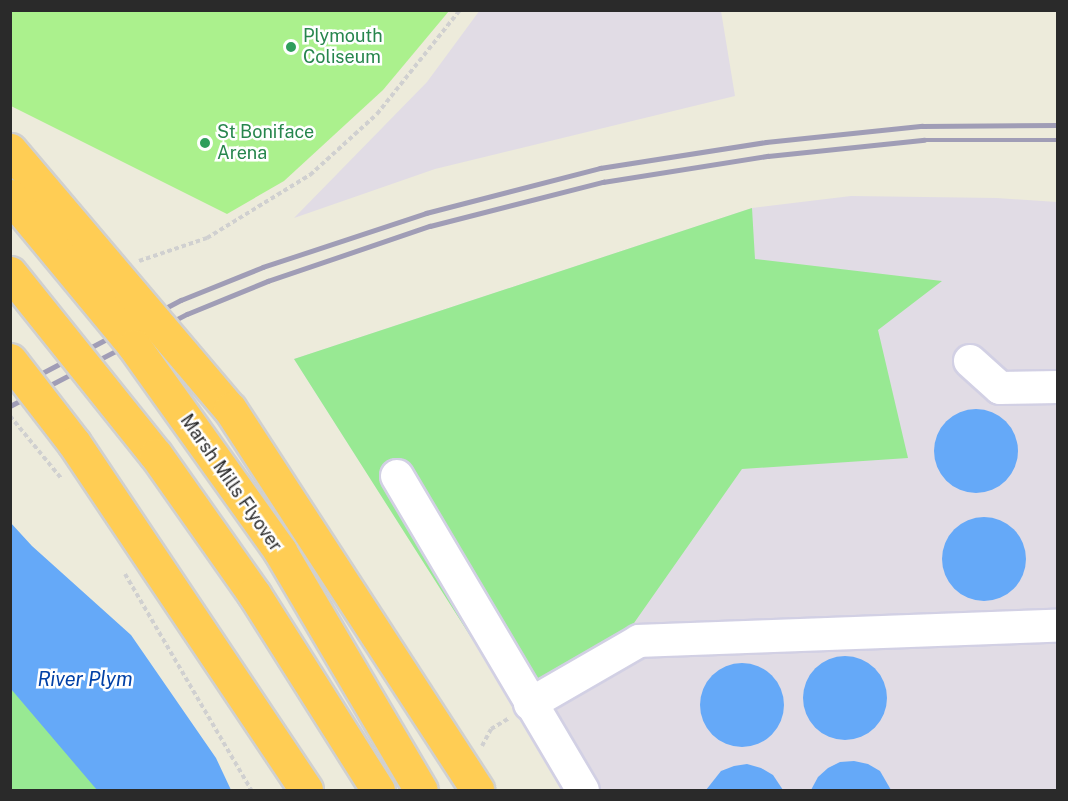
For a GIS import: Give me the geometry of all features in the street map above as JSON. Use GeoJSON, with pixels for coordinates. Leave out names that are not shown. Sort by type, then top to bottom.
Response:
{"type":"FeatureCollection","features":[{"type":"Feature","properties":{"kind":"highway"},"geometry":{"type":"LineString","coordinates":[[10,150],[230,409],[477,790]]}},
{"type":"Feature","properties":{"kind":"highway","name":"Marsh Mills Flyover"},"geometry":{"type":"LineString","coordinates":[[10,196],[134,346],[280,551],[421,790]]}},
{"type":"Feature","properties":{"kind":"highway"},"geometry":{"type":"LineString","coordinates":[[10,273],[156,455],[254,594],[378,790]]}},
{"type":"Feature","properties":{"kind":"highway"},"geometry":{"type":"LineString","coordinates":[[10,360],[74,443],[306,790]]}},
{"type":"Feature","properties":{"kind":"lane"},"geometry":{"type":"LineString","coordinates":[[970,361],[1000,388],[1058,387]]}},
{"type":"Feature","properties":{"kind":"lane"},"geometry":{"type":"LineString","coordinates":[[397,476],[583,790]]}},
{"type":"Feature","properties":{"kind":"lane"},"geometry":{"type":"LineString","coordinates":[[530,704],[639,641],[1058,626]]}},
{"type":"Feature","properties":{"kind":"path"},"geometry":{"type":"LineString","coordinates":[[136,261],[207,238],[310,175],[377,114],[460,10]]}},
{"type":"Feature","properties":{"kind":"path"},"geometry":{"type":"LineString","coordinates":[[10,416],[66,484]]}},
{"type":"Feature","properties":{"kind":"path"},"geometry":{"type":"LineString","coordinates":[[123,570],[251,790]]}},
{"type":"Feature","properties":{"kind":"path"},"geometry":{"type":"LineString","coordinates":[[479,750],[491,729],[530,704]]}},
{"type":"Feature","properties":{"kind":"shaded area"},"geometry":{"type":"Polygon","coordinates":[[[480,10],[721,11],[735,96],[435,169],[294,218],[427,82],[480,10]]]}},
{"type":"Feature","properties":{"kind":"shaded area"},"geometry":{"type":"Polygon","coordinates":[[[851,196],[997,198],[1057,202],[1057,790],[569,790],[294,359],[752,208],[851,196]]]}},
{"type":"Feature","properties":{"kind":"green space","name":"St Boniface Arena"},"geometry":{"type":"Polygon","coordinates":[[[10,11],[449,11],[383,90],[284,181],[227,214],[11,106],[10,11]]]}},
{"type":"Feature","properties":{"kind":"green space"},"geometry":{"type":"Polygon","coordinates":[[[752,208],[755,259],[942,281],[878,330],[908,458],[742,469],[627,633],[511,700],[294,359],[752,208]]]}},
{"type":"Feature","properties":{"kind":"green space"},"geometry":{"type":"Polygon","coordinates":[[[10,688],[121,790],[11,790],[10,688]]]}},
{"type":"Feature","properties":{"kind":"water"},"geometry":{"type":"Polygon","coordinates":[[[976,409],[992,412],[1006,421],[1015,435],[1018,451],[1015,467],[1006,481],[992,490],[976,493],[960,490],[946,481],[937,467],[934,451],[937,435],[946,421],[960,412],[976,409]]]}},
{"type":"Feature","properties":{"kind":"water"},"geometry":{"type":"Polygon","coordinates":[[[984,517],[1000,520],[1014,529],[1023,543],[1026,559],[1023,575],[1014,589],[1000,598],[984,601],[968,598],[954,589],[945,575],[942,559],[945,543],[954,529],[968,520],[984,517]]]}},
{"type":"Feature","properties":{"kind":"water","name":"River Plym"},"geometry":{"type":"Polygon","coordinates":[[[10,522],[32,546],[131,635],[216,758],[231,790],[97,790],[11,689],[10,522]]]}},
{"type":"Feature","properties":{"kind":"water"},"geometry":{"type":"Polygon","coordinates":[[[845,656],[861,659],[875,668],[884,682],[887,698],[884,714],[875,728],[861,737],[845,740],[829,737],[815,728],[806,714],[803,698],[806,682],[815,668],[829,659],[845,656]]]}},
{"type":"Feature","properties":{"kind":"water"},"geometry":{"type":"Polygon","coordinates":[[[742,663],[758,666],[772,675],[781,689],[784,705],[781,721],[772,735],[758,744],[742,747],[726,744],[712,735],[703,721],[700,705],[703,689],[712,675],[726,666],[742,663]]]}},
{"type":"Feature","properties":{"kind":"water"},"geometry":{"type":"Polygon","coordinates":[[[854,761],[868,764],[880,771],[891,790],[811,790],[818,777],[828,768],[840,762],[854,761]]]}},
{"type":"Feature","properties":{"kind":"water"},"geometry":{"type":"Polygon","coordinates":[[[747,764],[773,775],[783,790],[706,790],[721,771],[747,764]]]}},
{"type":"Feature","properties":{"kind":"railway"},"geometry":{"type":"LineString","coordinates":[[10,390],[181,300],[263,267],[426,213],[600,168],[766,142],[922,126],[1058,125]]}},
{"type":"Feature","properties":{"kind":"railway"},"geometry":{"type":"LineString","coordinates":[[10,406],[187,314],[268,281],[430,226],[603,182],[768,156],[924,140],[1058,140]]}},
{"type":"Feature","properties":{"kind":"place","name":"Plymouth Coliseum"},"geometry":{"type":"Point","coordinates":[291,47]}},
{"type":"Feature","properties":{"kind":"place","name":"St Boniface Arena"},"geometry":{"type":"Point","coordinates":[205,143]}}]}
